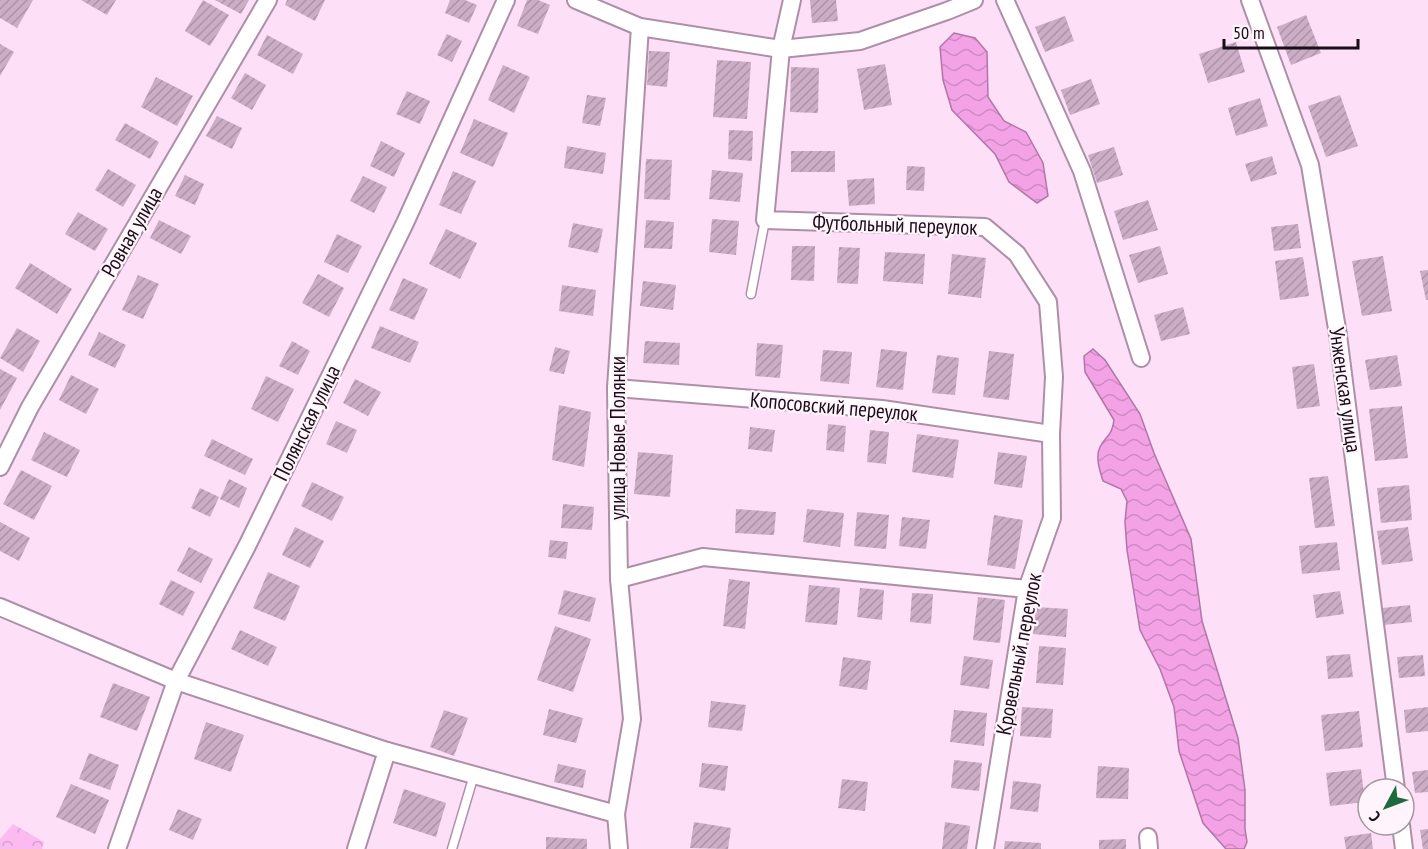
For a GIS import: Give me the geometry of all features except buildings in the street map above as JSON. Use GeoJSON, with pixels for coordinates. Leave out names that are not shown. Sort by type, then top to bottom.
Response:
{"type":"FeatureCollection","features":[{"type":"Feature","properties":{"kind":"street","name":"Ровная улица"},"geometry":{"type":"LineString","coordinates":[[0,467],[30,407],[268,0]]}},
{"type":"Feature","properties":{"kind":"street","name":"Полянская улица"},"geometry":{"type":"LineString","coordinates":[[117,849],[176,681],[247,546],[405,223],[506,0]]}},
{"type":"Feature","properties":{"kind":"street"},"geometry":{"type":"LineString","coordinates":[[576,0],[640,27],[781,49],[860,41],[974,0]]}},
{"type":"Feature","properties":{"kind":"street"},"geometry":{"type":"LineString","coordinates":[[765,220],[781,49],[792,0]]}},
{"type":"Feature","properties":{"kind":"street"},"geometry":{"type":"LineString","coordinates":[[1005,0],[1082,171],[1141,358]]}},
{"type":"Feature","properties":{"kind":"street","name":"Унженская улица"},"geometry":{"type":"LineString","coordinates":[[1250,0],[1310,165],[1338,335],[1394,777]]}},
{"type":"Feature","properties":{"kind":"street","name":"улица Новые Полянки"},"geometry":{"type":"LineString","coordinates":[[619,849],[616,813],[632,719],[619,579],[616,388],[640,27]]}},
{"type":"Feature","properties":{"kind":"street","name":"Футбольный переулок"},"geometry":{"type":"LineString","coordinates":[[765,220],[985,227],[1017,254]]}},
{"type":"Feature","properties":{"kind":"street","name":"Кровельный переулок"},"geometry":{"type":"LineString","coordinates":[[985,849],[1027,589],[1052,518],[1051,434],[1054,377],[1048,302],[1017,254]]}},
{"type":"Feature","properties":{"kind":"street","name":"Копосовский переулок"},"geometry":{"type":"LineString","coordinates":[[616,388],[882,409],[1051,434]]}},
{"type":"Feature","properties":{"kind":"street"},"geometry":{"type":"LineString","coordinates":[[619,579],[703,557],[1027,589]]}},
{"type":"Feature","properties":{"kind":"street"},"geometry":{"type":"LineString","coordinates":[[0,607],[176,681],[387,751],[616,813]]}},
{"type":"Feature","properties":{"kind":"street"},"geometry":{"type":"LineString","coordinates":[[356,849],[387,751]]}},
{"type":"Feature","properties":{"kind":"lane"},"geometry":{"type":"LineString","coordinates":[[751,294],[765,220]]}},
{"type":"Feature","properties":{"kind":"lane"},"geometry":{"type":"LineString","coordinates":[[452,849],[474,775]]}},
{"type":"Feature","properties":{"kind":"green space"},"geometry":{"type":"Polygon","coordinates":[[[13,824],[44,842],[42,849],[0,849],[0,839],[13,824]]]}},
{"type":"Feature","properties":{"kind":"water"},"geometry":{"type":"Polygon","coordinates":[[[954,33],[975,38],[987,52],[988,97],[1004,121],[1026,132],[1043,163],[1048,196],[1037,203],[1009,182],[995,154],[952,110],[943,80],[940,47],[954,33]]]}},
{"type":"Feature","properties":{"kind":"water"},"geometry":{"type":"Polygon","coordinates":[[[1093,349],[1105,360],[1140,414],[1191,539],[1202,621],[1238,738],[1245,790],[1247,842],[1244,849],[1226,849],[1203,823],[1179,751],[1174,707],[1160,669],[1140,630],[1127,550],[1125,522],[1127,501],[1121,489],[1103,481],[1098,464],[1099,451],[1110,433],[1114,420],[1085,372],[1084,356],[1093,349]]]}}]}
